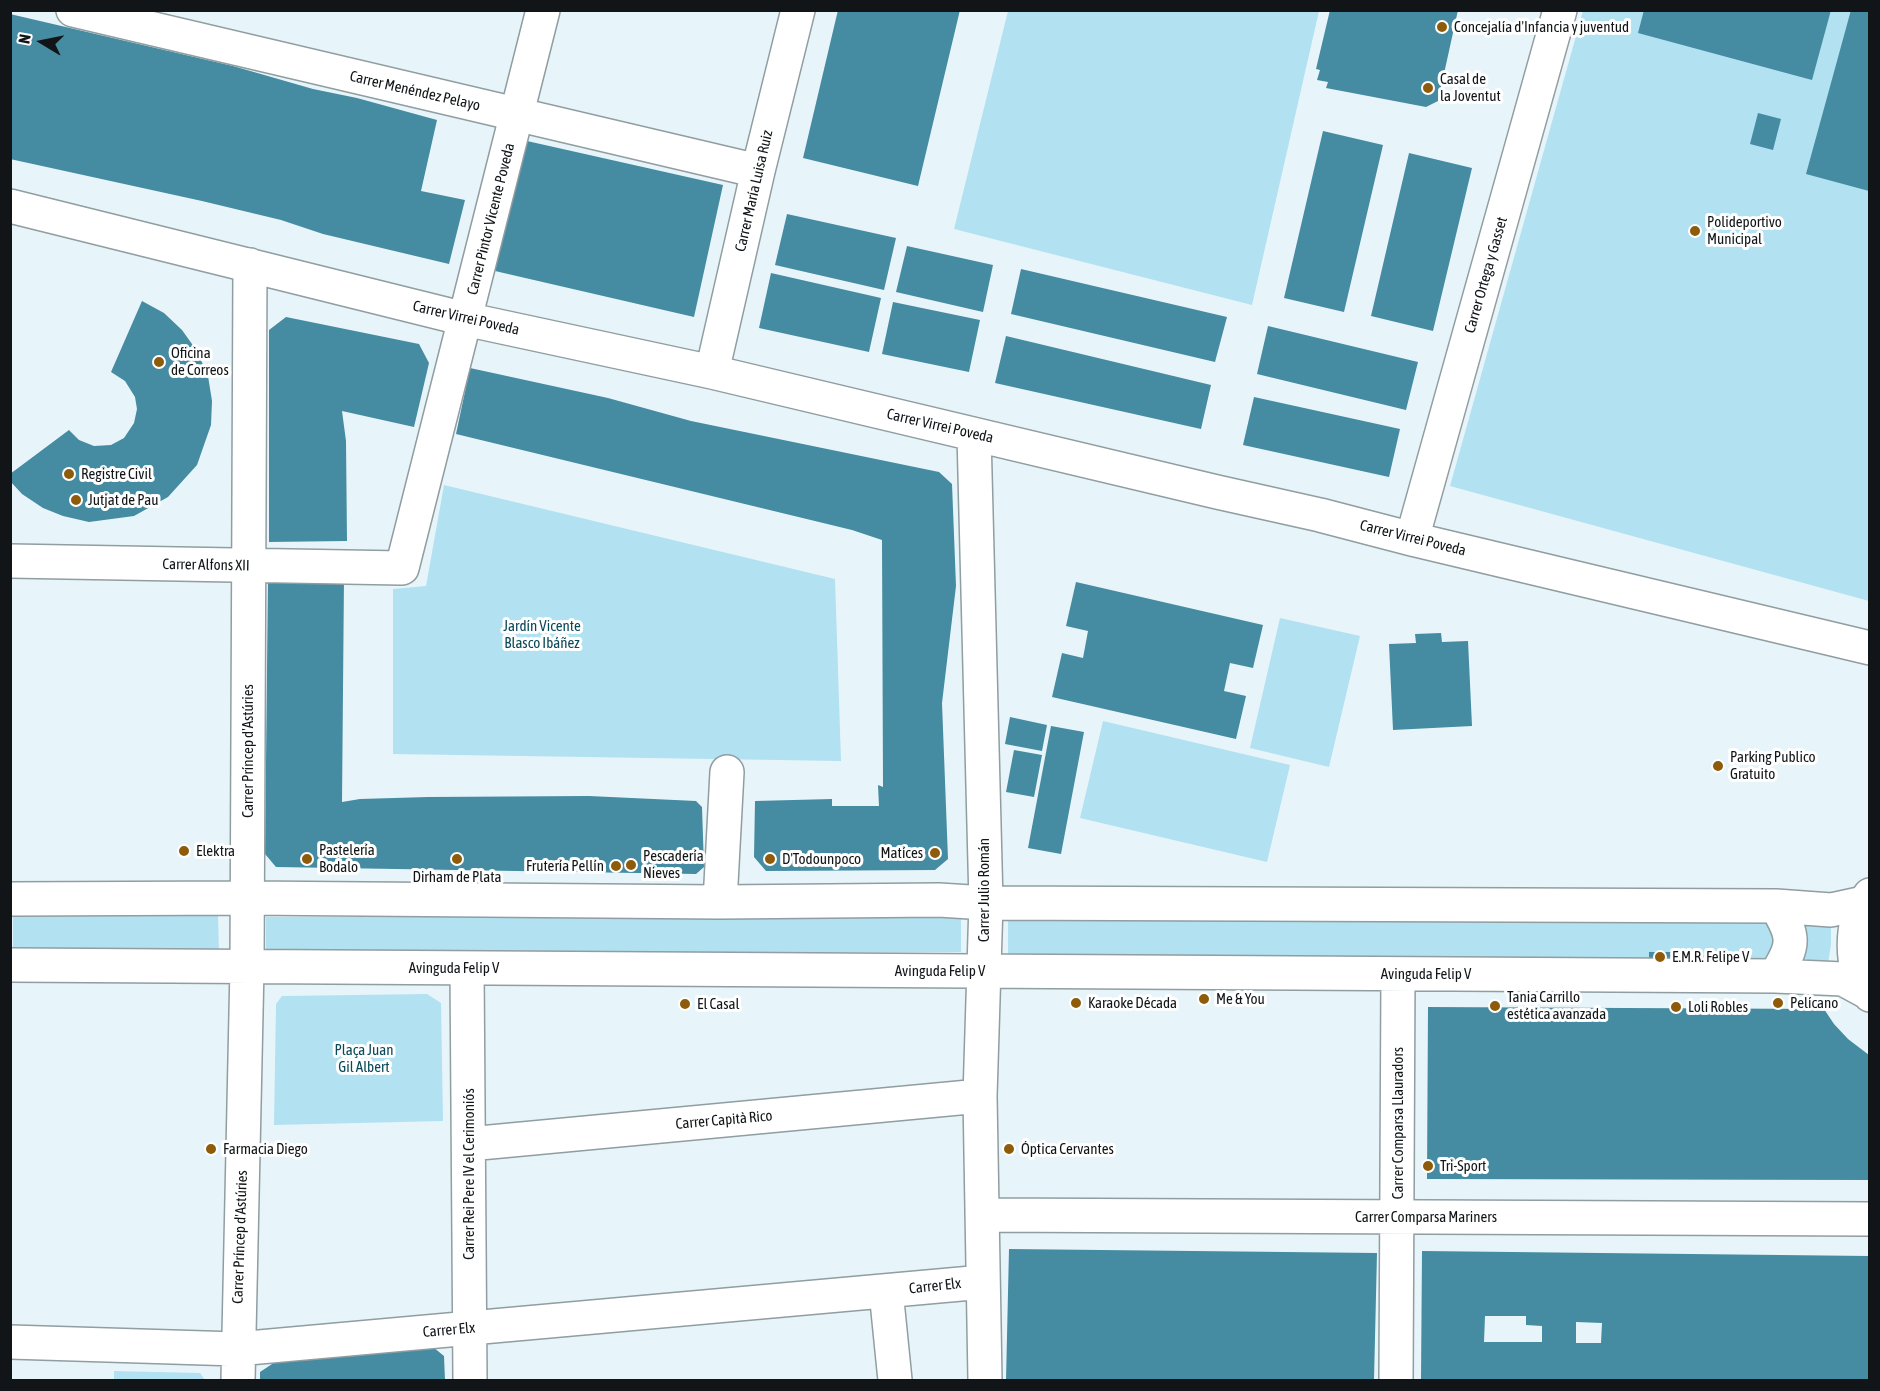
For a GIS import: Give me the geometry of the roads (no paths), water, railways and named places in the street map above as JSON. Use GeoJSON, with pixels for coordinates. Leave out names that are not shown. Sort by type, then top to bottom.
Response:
{"type":"FeatureCollection","features":[{"type":"Feature","properties":{"kind":"street","name":"Carrer Menéndez Pelayo"},"geometry":{"type":"LineString","coordinates":[[73,10],[758,171]]}},
{"type":"Feature","properties":{"kind":"street","name":"Carrer Pintor Vicente Poveda"},"geometry":{"type":"LineString","coordinates":[[402,568],[543,10]]}},
{"type":"Feature","properties":{"kind":"street","name":"Carrer María Luisa Ruiz"},"geometry":{"type":"LineString","coordinates":[[712,372],[798,10]]}},
{"type":"Feature","properties":{"kind":"street","name":"Carrer Ortega y Gasset"},"geometry":{"type":"LineString","coordinates":[[1412,539],[1560,10]]}},
{"type":"Feature","properties":{"kind":"street","name":"Carrer Virrei Poveda"},"geometry":{"type":"LineString","coordinates":[[10,206],[465,319],[712,372],[1320,515],[1869,648]]}},
{"type":"Feature","properties":{"kind":"street","name":"Carrer Príncep d'Astúries"},"geometry":{"type":"LineString","coordinates":[[238,1380],[247,967],[250,265]]}},
{"type":"Feature","properties":{"kind":"street","name":"Carrer Julio Román"},"geometry":{"type":"LineString","coordinates":[[974,435],[986,903],[980,1096],[985,1380]]}},
{"type":"Feature","properties":{"kind":"street","name":"Carrer Alfons XII"},"geometry":{"type":"LineString","coordinates":[[10,561],[402,568]]}},
{"type":"Feature","properties":{"kind":"street"},"geometry":{"type":"LineString","coordinates":[[720,902],[727,772]]}},
{"type":"Feature","properties":{"kind":"street"},"geometry":{"type":"LineString","coordinates":[[11,900],[247,898],[720,902],[939,900],[986,903],[1776,906],[1831,910],[1866,899]]}},
{"type":"Feature","properties":{"kind":"street"},"geometry":{"type":"LineString","coordinates":[[1866,899],[1854,932],[1856,964],[1868,994]]}},
{"type":"Feature","properties":{"kind":"street"},"geometry":{"type":"LineString","coordinates":[[1775,976],[1789,954],[1789,928],[1776,906]]}},
{"type":"Feature","properties":{"kind":"street","name":"Avinguda Felip V"},"geometry":{"type":"LineString","coordinates":[[11,965],[1775,976],[1843,979],[1868,994]]}},
{"type":"Feature","properties":{"kind":"street","name":"Carrer Rei Pere IV el Cerimoniós"},"geometry":{"type":"LineString","coordinates":[[467,968],[470,1380]]}},
{"type":"Feature","properties":{"kind":"street","name":"Carrer Comparsa Llauradors"},"geometry":{"type":"LineString","coordinates":[[1396,1380],[1398,974]]}},
{"type":"Feature","properties":{"kind":"street","name":"Carrer Capità Rico"},"geometry":{"type":"LineString","coordinates":[[469,1144],[980,1096]]}},
{"type":"Feature","properties":{"kind":"street","name":"Carrer Comparsa Mariners"},"geometry":{"type":"LineString","coordinates":[[982,1215],[1869,1219]]}},
{"type":"Feature","properties":{"kind":"street","name":"Carrer Elx"},"geometry":{"type":"LineString","coordinates":[[10,1342],[237,1348],[983,1282]]}},
{"type":"Feature","properties":{"kind":"street"},"geometry":{"type":"LineString","coordinates":[[886,1291],[895,1380]]}},
{"type":"Feature","properties":{"kind":"place","name":"Concejalía d'Infancia y juventud"},"geometry":{"type":"Point","coordinates":[1442,27]}},
{"type":"Feature","properties":{"kind":"place","name":"Casal de la Joventut"},"geometry":{"type":"Point","coordinates":[1428,88]}},
{"type":"Feature","properties":{"kind":"place","name":"Polideportivo Municipal"},"geometry":{"type":"Point","coordinates":[1695,231]}},
{"type":"Feature","properties":{"kind":"place","name":"Oficina de Correos"},"geometry":{"type":"Point","coordinates":[159,362]}},
{"type":"Feature","properties":{"kind":"place","name":"Registre Civil"},"geometry":{"type":"Point","coordinates":[69,474]}},
{"type":"Feature","properties":{"kind":"place","name":"Jutjat de Pau"},"geometry":{"type":"Point","coordinates":[76,500]}},
{"type":"Feature","properties":{"kind":"place","name":"Parking Publico Gratuito"},"geometry":{"type":"Point","coordinates":[1718,766]}},
{"type":"Feature","properties":{"kind":"place","name":"Elektra"},"geometry":{"type":"Point","coordinates":[184,851]}},
{"type":"Feature","properties":{"kind":"place","name":"Matíces"},"geometry":{"type":"Point","coordinates":[935,853]}},
{"type":"Feature","properties":{"kind":"place","name":"Pastelería Bodalo"},"geometry":{"type":"Point","coordinates":[307,859]}},
{"type":"Feature","properties":{"kind":"place","name":"Dirham de Plata"},"geometry":{"type":"Point","coordinates":[457,859]}},
{"type":"Feature","properties":{"kind":"place","name":"D'Todounpoco"},"geometry":{"type":"Point","coordinates":[770,859]}},
{"type":"Feature","properties":{"kind":"place","name":"Pescadería Nieves"},"geometry":{"type":"Point","coordinates":[631,865]}},
{"type":"Feature","properties":{"kind":"place","name":"Frutería Pellín"},"geometry":{"type":"Point","coordinates":[616,866]}},
{"type":"Feature","properties":{"kind":"place","name":"E.M.R. Felipe V"},"geometry":{"type":"Point","coordinates":[1660,957]}},
{"type":"Feature","properties":{"kind":"place","name":"Me & You"},"geometry":{"type":"Point","coordinates":[1204,999]}},
{"type":"Feature","properties":{"kind":"place","name":"Karaoke Década"},"geometry":{"type":"Point","coordinates":[1076,1003]}},
{"type":"Feature","properties":{"kind":"place","name":"Pelícano"},"geometry":{"type":"Point","coordinates":[1778,1003]}},
{"type":"Feature","properties":{"kind":"place","name":"El Casal"},"geometry":{"type":"Point","coordinates":[685,1004]}},
{"type":"Feature","properties":{"kind":"place","name":"Tania Carrillo estética avanzada"},"geometry":{"type":"Point","coordinates":[1495,1006]}},
{"type":"Feature","properties":{"kind":"place","name":"Loli Robles"},"geometry":{"type":"Point","coordinates":[1676,1007]}},
{"type":"Feature","properties":{"kind":"place","name":"Farmacia Diego"},"geometry":{"type":"Point","coordinates":[211,1149]}},
{"type":"Feature","properties":{"kind":"place","name":"Óptica Cervantes"},"geometry":{"type":"Point","coordinates":[1009,1149]}},
{"type":"Feature","properties":{"kind":"place","name":"Tri-Sport"},"geometry":{"type":"Point","coordinates":[1428,1166]}},
{"type":"Feature","properties":{"kind":"park label","name":"Jardín Vicente Blasco Ibáñez"},"geometry":{"type":"Point","coordinates":[542,634]}},
{"type":"Feature","properties":{"kind":"park label","name":"Plaça Juan Gil Albert"},"geometry":{"type":"Point","coordinates":[364,1058]}}]}
